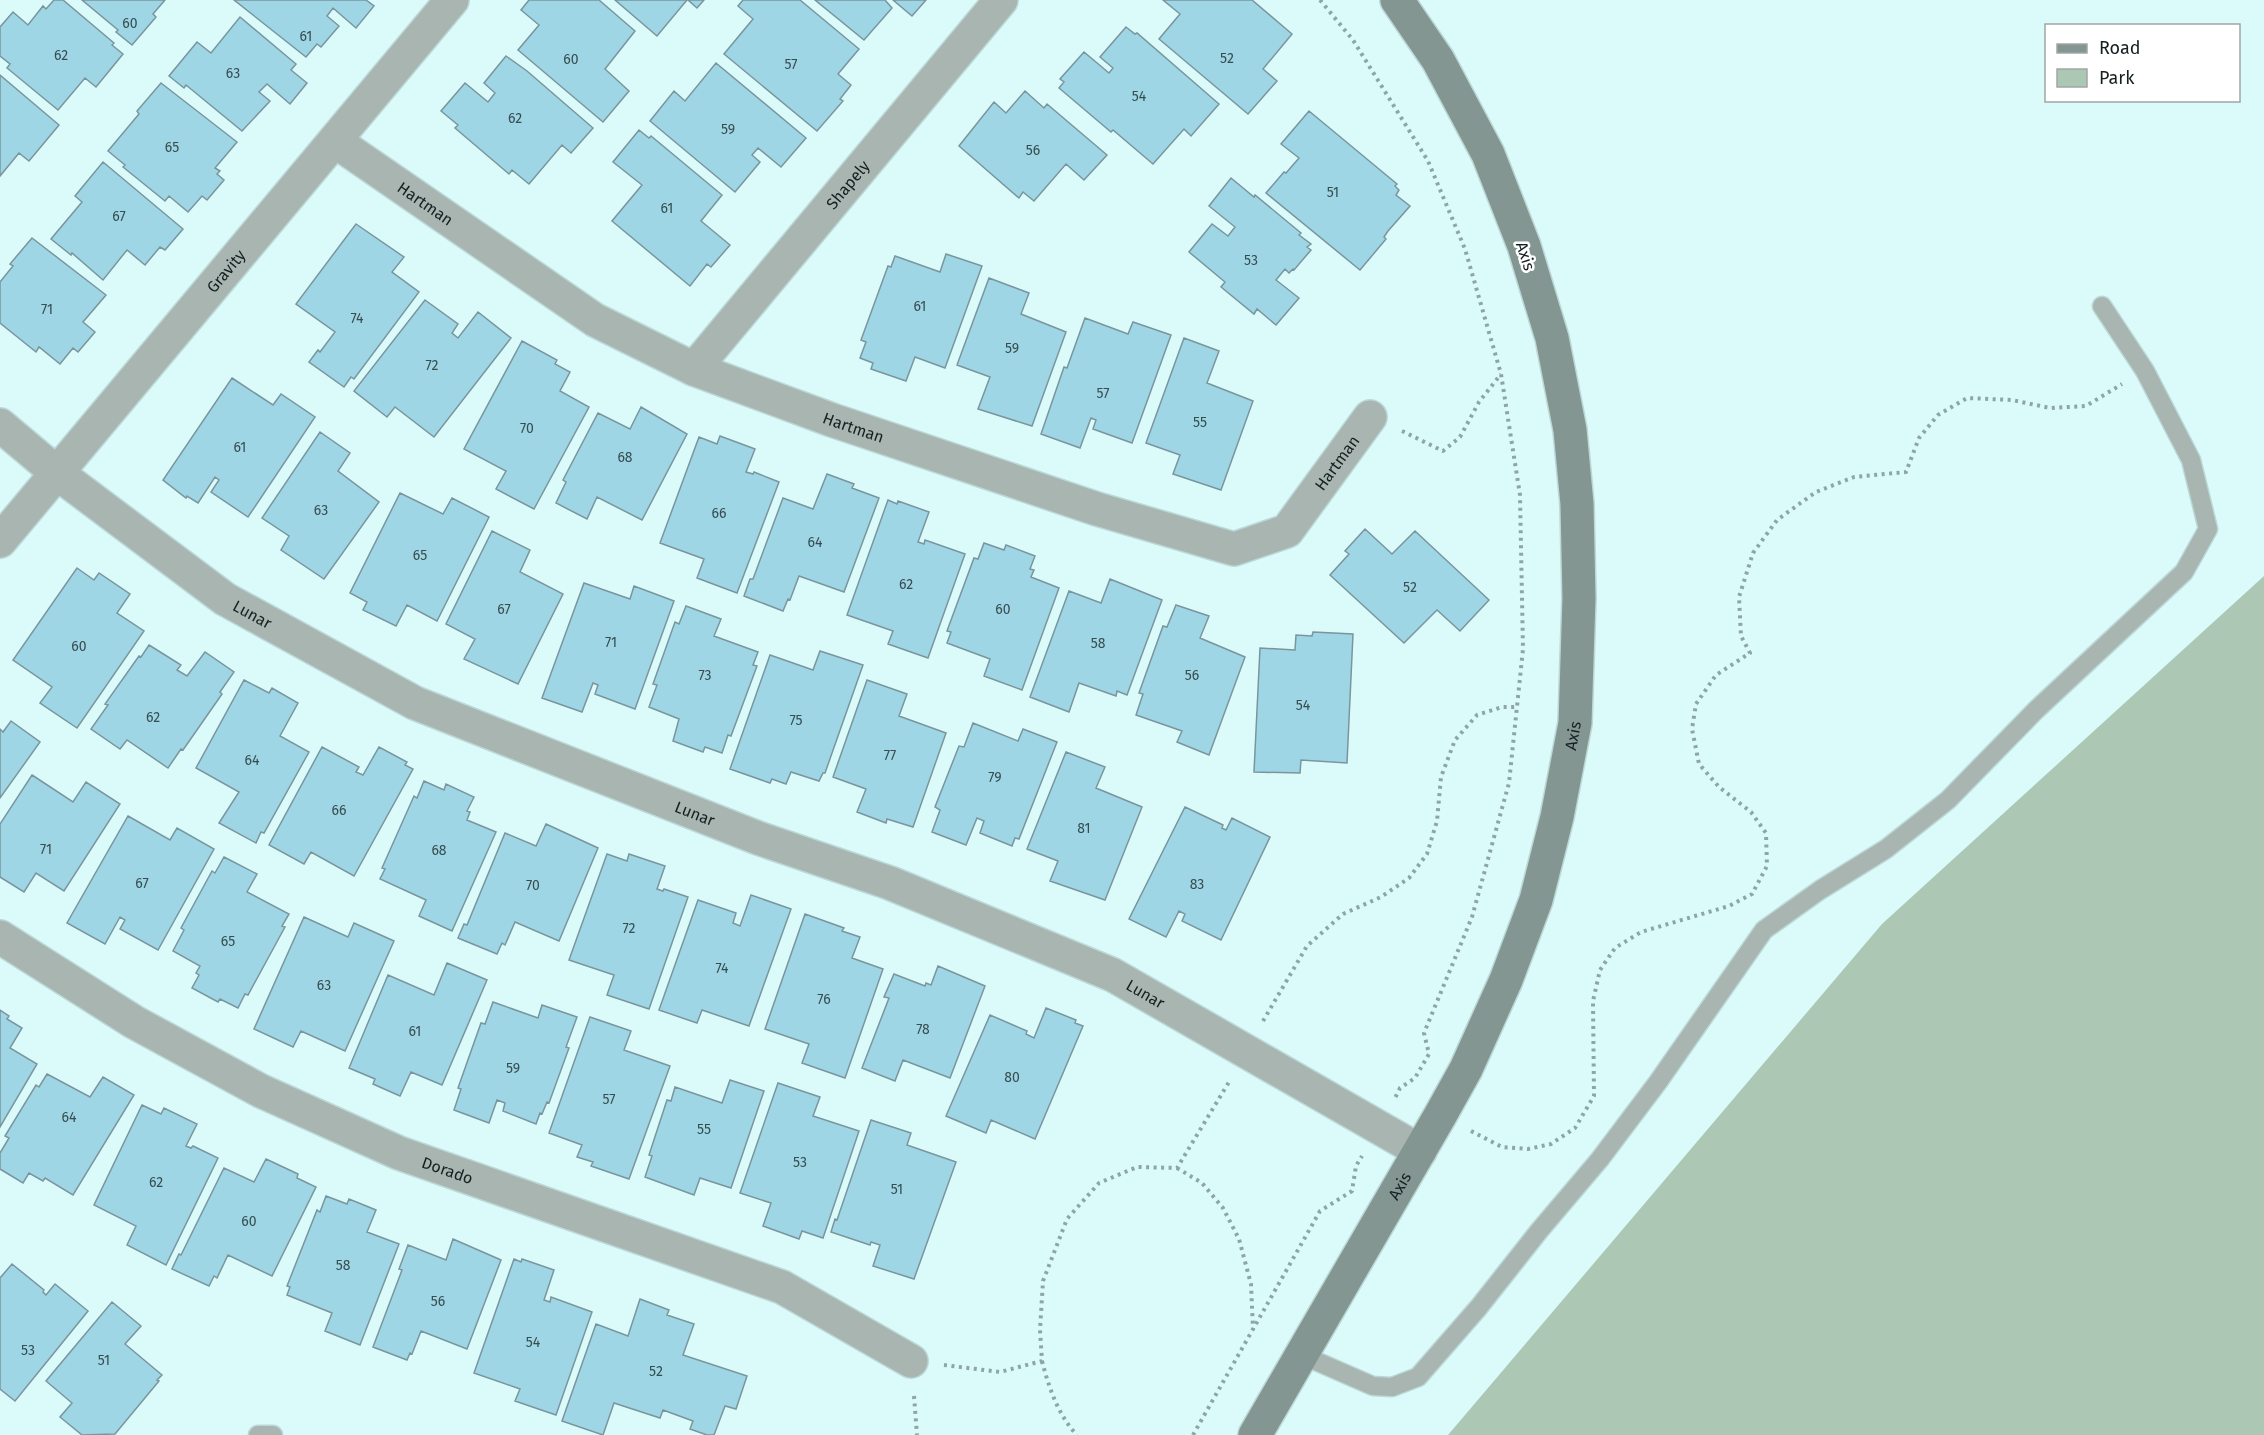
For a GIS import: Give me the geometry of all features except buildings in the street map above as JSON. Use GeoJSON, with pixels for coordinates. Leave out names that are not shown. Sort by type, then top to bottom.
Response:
{"type":"FeatureCollection","features":[{"type":"Feature","properties":{"kind":"street","name":"Gravity"},"geometry":{"type":"LineString","coordinates":[[0,541],[452,0]]}},
{"type":"Feature","properties":{"kind":"street","name":"Shapely"},"geometry":{"type":"LineString","coordinates":[[694,369],[1001,0]]}},
{"type":"Feature","properties":{"kind":"street","name":"Axis"},"geometry":{"type":"LineString","coordinates":[[1255,1435],[1466,1069],[1506,980],[1536,900],[1557,816],[1575,723],[1579,598],[1577,504],[1570,430],[1552,338],[1524,246],[1488,154],[1438,60],[1397,0]]}},
{"type":"Feature","properties":{"kind":"street","name":"Hartman"},"geometry":{"type":"LineString","coordinates":[[334,141],[595,320],[694,369],[832,420],[1097,509],[1234,549],[1287,531],[1370,417]]}},
{"type":"Feature","properties":{"kind":"street","name":"Lunar"},"geometry":{"type":"LineString","coordinates":[[0,425],[57,473],[225,599],[415,703],[758,838],[891,883],[1113,975],[1420,1151]]}},
{"type":"Feature","properties":{"kind":"street","name":"Dorado"},"geometry":{"type":"LineString","coordinates":[[0,937],[134,1022],[261,1091],[399,1153],[782,1287],[911,1361]]}},
{"type":"Feature","properties":{"kind":"lane"},"geometry":{"type":"LineString","coordinates":[[1302,1355],[1373,1386],[1392,1387],[1418,1377],[1479,1307],[1600,1159],[1764,930],[1820,890],[1886,849],[1948,800],[2036,710],[2184,572],[2208,529],[2191,460],[2145,371],[2102,306]]}},
{"type":"Feature","properties":{"kind":"lane"},"geometry":{"type":"LineString","coordinates":[[258,1435],[273,1435]]}},
{"type":"Feature","properties":{"kind":"path"},"geometry":{"type":"LineString","coordinates":[[1193,1435],[1320,1211],[1352,1191],[1356,1166],[1400,1088],[1415,1078],[1429,1054],[1424,1033],[1472,917],[1509,783],[1518,707],[1523,649],[1520,495],[1501,374],[1465,249],[1428,161],[1353,40],[1320,0]]}},
{"type":"Feature","properties":{"kind":"path"},"geometry":{"type":"LineString","coordinates":[[1441,1114],[1502,1147],[1528,1149],[1551,1144],[1575,1128],[1594,1096],[1593,1001],[1600,970],[1615,948],[1641,932],[1729,906],[1752,894],[1767,866],[1766,833],[1751,812],[1719,787],[1699,764],[1692,729],[1696,704],[1716,675],[1750,653],[1741,636],[1739,597],[1753,553],[1777,520],[1816,492],[1854,477],[1906,472],[1919,438],[1938,416],[1967,398],[2012,400],[2050,408],[2086,406],[2145,371]]}},
{"type":"Feature","properties":{"kind":"path"},"geometry":{"type":"LineString","coordinates":[[1370,417],[1443,451],[1460,437],[1479,402],[1501,374]]}},
{"type":"Feature","properties":{"kind":"path"},"geometry":{"type":"LineString","coordinates":[[1177,1168],[1307,946],[1343,914],[1381,897],[1409,878],[1427,854],[1437,821],[1441,777],[1455,740],[1477,715],[1502,707],[1518,707]]}},
{"type":"Feature","properties":{"kind":"path"},"geometry":{"type":"LineString","coordinates":[[1077,1435],[1068,1426],[1050,1391],[1042,1361],[1040,1330],[1043,1281],[1067,1219],[1099,1183],[1137,1167],[1177,1168],[1202,1183],[1223,1208],[1239,1239],[1251,1284],[1253,1330]]}},
{"type":"Feature","properties":{"kind":"path"},"geometry":{"type":"LineString","coordinates":[[911,1361],[1000,1372],[1042,1361]]}},
{"type":"Feature","properties":{"kind":"green space"},"geometry":{"type":"Polygon","coordinates":[[[2264,576],[2264,1435],[1448,1435],[1882,924],[2264,576]]]}}]}
